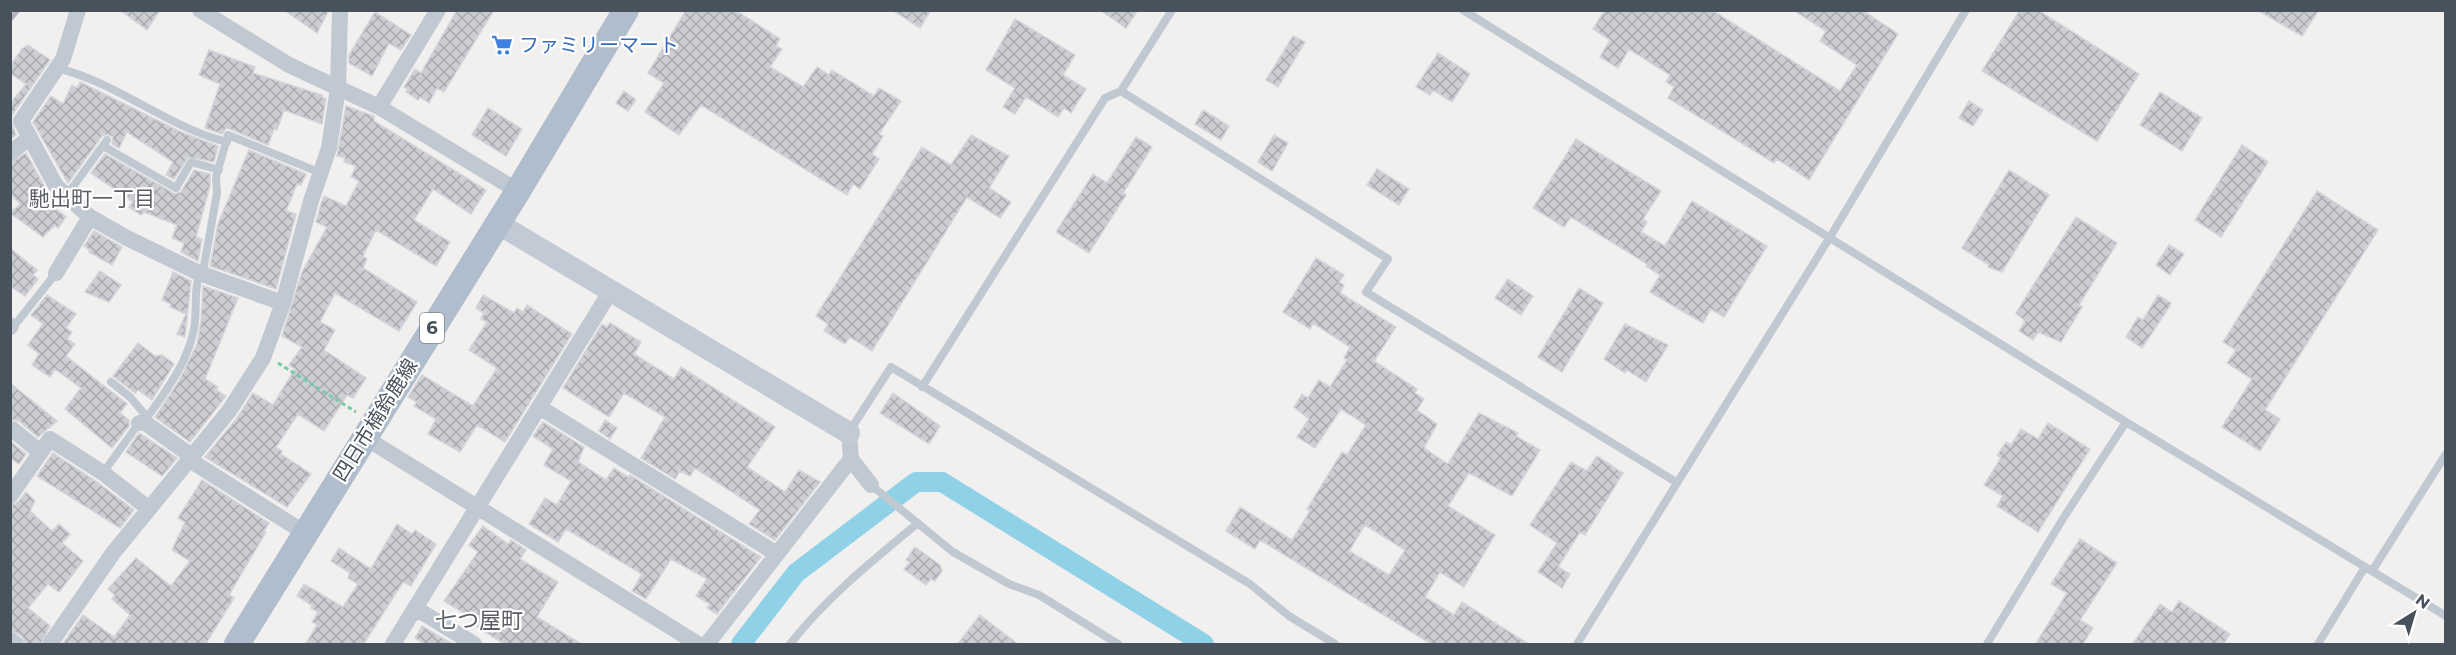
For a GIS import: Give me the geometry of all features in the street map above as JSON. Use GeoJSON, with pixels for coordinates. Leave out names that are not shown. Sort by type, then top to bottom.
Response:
{"type":"FeatureCollection","features":[{"type":"Feature","properties":{"kind":"main road","name":"四日市楠鈴鹿線"},"geometry":{"type":"LineString","coordinates":[[242,643],[305,533],[518,191],[618,14]]}},
{"type":"Feature","properties":{"kind":"street"},"geometry":{"type":"LineString","coordinates":[[78,10],[63,59],[21,121],[56,186],[90,217],[124,237],[199,273],[283,303]]}},
{"type":"Feature","properties":{"kind":"street"},"geometry":{"type":"LineString","coordinates":[[200,10],[289,65],[379,107],[518,191]]}},
{"type":"Feature","properties":{"kind":"street"},"geometry":{"type":"LineString","coordinates":[[50,645],[113,553],[189,457],[200,448],[229,411],[264,354],[283,303],[333,133],[338,88],[340,10]]}},
{"type":"Feature","properties":{"kind":"street"},"geometry":{"type":"LineString","coordinates":[[379,107],[438,10]]}},
{"type":"Feature","properties":{"kind":"street"},"geometry":{"type":"LineString","coordinates":[[10,153],[29,138]]}},
{"type":"Feature","properties":{"kind":"street"},"geometry":{"type":"LineString","coordinates":[[56,273],[90,217]]}},
{"type":"Feature","properties":{"kind":"street"},"geometry":{"type":"LineString","coordinates":[[497,223],[849,433],[851,459],[871,485]]}},
{"type":"Feature","properties":{"kind":"street"},"geometry":{"type":"LineString","coordinates":[[393,645],[610,292]]}},
{"type":"Feature","properties":{"kind":"street"},"geometry":{"type":"LineString","coordinates":[[539,407],[777,554]]}},
{"type":"Feature","properties":{"kind":"street"},"geometry":{"type":"LineString","coordinates":[[143,421],[189,457],[305,533]]}},
{"type":"Feature","properties":{"kind":"street"},"geometry":{"type":"LineString","coordinates":[[12,429],[40,452]]}},
{"type":"Feature","properties":{"kind":"street"},"geometry":{"type":"LineString","coordinates":[[369,430],[477,508],[698,645]]}},
{"type":"Feature","properties":{"kind":"street"},"geometry":{"type":"LineString","coordinates":[[10,496],[50,439],[103,473],[148,508]]}},
{"type":"Feature","properties":{"kind":"street"},"geometry":{"type":"LineString","coordinates":[[706,645],[851,459]]}},
{"type":"Feature","properties":{"kind":"street"},"geometry":{"type":"LineString","coordinates":[[415,608],[474,645]]}},
{"type":"Feature","properties":{"kind":"street"},"geometry":{"type":"LineString","coordinates":[[10,640],[16,645]]}},
{"type":"Feature","properties":{"kind":"lane"},"geometry":{"type":"LineString","coordinates":[[922,387],[1105,98],[1121,91],[1172,10]]}},
{"type":"Feature","properties":{"kind":"lane"},"geometry":{"type":"LineString","coordinates":[[1463,10],[2126,422],[2445,616]]}},
{"type":"Feature","properties":{"kind":"lane"},"geometry":{"type":"LineString","coordinates":[[1577,645],[1830,237],[1966,10]]}},
{"type":"Feature","properties":{"kind":"lane"},"geometry":{"type":"LineString","coordinates":[[57,67],[75,72],[117,91],[199,135],[226,142]]}},
{"type":"Feature","properties":{"kind":"lane"},"geometry":{"type":"LineString","coordinates":[[1121,91],[1388,259],[1366,292],[1676,482]]}},
{"type":"Feature","properties":{"kind":"lane"},"geometry":{"type":"LineString","coordinates":[[103,473],[172,383],[189,347],[194,329],[199,273],[204,266],[219,170],[228,135],[322,173]]}},
{"type":"Feature","properties":{"kind":"lane"},"geometry":{"type":"LineString","coordinates":[[67,195],[105,142],[176,188],[191,162],[219,170]]}},
{"type":"Feature","properties":{"kind":"lane"},"geometry":{"type":"LineString","coordinates":[[11,326],[18,321],[56,273]]}},
{"type":"Feature","properties":{"kind":"lane"},"geometry":{"type":"LineString","coordinates":[[849,433],[891,367],[1250,584],[1289,616],[1335,645]]}},
{"type":"Feature","properties":{"kind":"lane"},"geometry":{"type":"LineString","coordinates":[[111,382],[130,397],[143,421]]}},
{"type":"Feature","properties":{"kind":"lane"},"geometry":{"type":"LineString","coordinates":[[1987,645],[2064,517],[2126,422]]}},
{"type":"Feature","properties":{"kind":"lane"},"geometry":{"type":"LineString","coordinates":[[2318,645],[2445,454]]}},
{"type":"Feature","properties":{"kind":"lane"},"geometry":{"type":"LineString","coordinates":[[871,485],[953,552],[1009,584],[1039,595],[1118,645]]}},
{"type":"Feature","properties":{"kind":"lane"},"geometry":{"type":"LineString","coordinates":[[790,645],[816,611],[841,587],[918,523]]}},
{"type":"Feature","properties":{"kind":"path"},"geometry":{"type":"LineString","coordinates":[[264,354],[369,430]]}},
{"type":"Feature","properties":{"kind":"building"},"geometry":{"type":"Polygon","coordinates":[[[120,10],[160,10],[147,30],[120,10]]]}},
{"type":"Feature","properties":{"kind":"building"},"geometry":{"type":"Polygon","coordinates":[[[284,10],[329,10],[317,33],[284,10]]]}},
{"type":"Feature","properties":{"kind":"building"},"geometry":{"type":"Polygon","coordinates":[[[457,10],[494,10],[444,92],[437,88],[429,103],[420,97],[418,100],[406,92],[408,89],[404,87],[415,69],[421,73],[457,10]]]}},
{"type":"Feature","properties":{"kind":"building"},"geometry":{"type":"Polygon","coordinates":[[[686,10],[735,10],[780,39],[776,46],[782,49],[770,67],[803,87],[817,67],[829,75],[832,70],[874,96],[879,88],[901,101],[879,134],[883,136],[872,154],[879,159],[860,189],[853,184],[847,195],[701,105],[679,135],[645,112],[664,83],[648,73],[686,10]]]}},
{"type":"Feature","properties":{"kind":"building"},"geometry":{"type":"Polygon","coordinates":[[[892,10],[931,10],[920,28],[892,10]]]}},
{"type":"Feature","properties":{"kind":"building"},"geometry":{"type":"Polygon","coordinates":[[[1100,10],[1138,10],[1126,28],[1100,10]]]}},
{"type":"Feature","properties":{"kind":"building"},"geometry":{"type":"Polygon","coordinates":[[[1605,10],[1712,10],[1840,91],[1857,65],[1820,41],[1826,31],[1793,10],[1862,10],[1898,34],[1809,180],[1777,159],[1774,163],[1668,98],[1674,87],[1666,82],[1670,75],[1629,49],[1618,68],[1600,57],[1610,40],[1593,29],[1605,10]]]}},
{"type":"Feature","properties":{"kind":"building"},"geometry":{"type":"Polygon","coordinates":[[[2020,10],[2038,10],[2139,74],[2097,141],[1982,71],[2020,10]]]}},
{"type":"Feature","properties":{"kind":"building"},"geometry":{"type":"Polygon","coordinates":[[[2257,10],[2319,10],[2302,36],[2257,10]]]}},
{"type":"Feature","properties":{"kind":"building"},"geometry":{"type":"Polygon","coordinates":[[[375,12],[411,35],[401,50],[389,43],[372,76],[349,63],[349,55],[375,12]]]}},
{"type":"Feature","properties":{"kind":"building"},"geometry":{"type":"Polygon","coordinates":[[[1015,19],[1075,55],[1063,75],[1086,89],[1071,113],[1064,108],[1058,117],[1026,97],[1015,114],[1003,107],[1015,88],[986,70],[1015,19]]]}},
{"type":"Feature","properties":{"kind":"building"},"geometry":{"type":"Polygon","coordinates":[[[1293,36],[1305,42],[1278,87],[1266,80],[1293,36]]]}},
{"type":"Feature","properties":{"kind":"building"},"geometry":{"type":"Polygon","coordinates":[[[28,45],[50,60],[12,115],[11,121],[16,135],[10,139],[10,104],[26,84],[10,73],[10,66],[22,49],[28,45]]]}},
{"type":"Feature","properties":{"kind":"building"},"geometry":{"type":"Polygon","coordinates":[[[209,50],[255,67],[253,73],[322,95],[326,99],[322,124],[284,110],[277,130],[274,129],[268,145],[230,129],[226,128],[222,134],[205,128],[220,84],[199,75],[209,50]]]}},
{"type":"Feature","properties":{"kind":"building"},"geometry":{"type":"Polygon","coordinates":[[[1438,53],[1470,74],[1452,102],[1433,90],[1430,95],[1416,87],[1438,53]]]}},
{"type":"Feature","properties":{"kind":"building"},"geometry":{"type":"Polygon","coordinates":[[[80,82],[181,132],[218,146],[214,162],[188,157],[174,179],[166,175],[173,162],[127,132],[119,148],[112,144],[113,137],[107,134],[102,136],[68,183],[33,122],[51,96],[63,104],[72,85],[77,88],[80,82]]]}},
{"type":"Feature","properties":{"kind":"building"},"geometry":{"type":"Polygon","coordinates":[[[624,91],[636,100],[628,111],[616,103],[624,91]]]}},
{"type":"Feature","properties":{"kind":"building"},"geometry":{"type":"Polygon","coordinates":[[[2160,92],[2202,118],[2182,151],[2140,125],[2160,92]]]}},
{"type":"Feature","properties":{"kind":"building"},"geometry":{"type":"Polygon","coordinates":[[[1969,101],[1983,110],[1973,126],[1959,118],[1969,101]]]}},
{"type":"Feature","properties":{"kind":"building"},"geometry":{"type":"Polygon","coordinates":[[[346,106],[374,116],[374,121],[486,190],[471,214],[433,189],[414,220],[450,242],[436,266],[376,230],[363,256],[367,259],[363,268],[417,302],[399,331],[335,293],[320,322],[335,330],[324,350],[366,378],[353,398],[347,395],[324,431],[298,414],[276,447],[282,451],[281,454],[311,474],[287,507],[205,457],[237,418],[253,393],[273,405],[295,369],[289,365],[302,347],[282,336],[302,272],[327,227],[316,222],[321,204],[324,196],[346,206],[359,181],[351,177],[356,166],[344,162],[345,158],[337,156],[346,106]]]}},
{"type":"Feature","properties":{"kind":"building"},"geometry":{"type":"Polygon","coordinates":[[[488,108],[522,129],[506,156],[472,135],[488,108]]]}},
{"type":"Feature","properties":{"kind":"building"},"geometry":{"type":"Polygon","coordinates":[[[1203,110],[1229,126],[1221,140],[1195,124],[1203,110]]]}},
{"type":"Feature","properties":{"kind":"building"},"geometry":{"type":"Polygon","coordinates":[[[971,135],[1009,156],[989,188],[1011,202],[1000,218],[967,197],[872,351],[850,337],[845,344],[824,331],[828,324],[816,316],[922,147],[951,165],[971,135]]]}},
{"type":"Feature","properties":{"kind":"building"},"geometry":{"type":"Polygon","coordinates":[[[1274,135],[1288,143],[1272,171],[1258,162],[1274,135]]]}},
{"type":"Feature","properties":{"kind":"building"},"geometry":{"type":"Polygon","coordinates":[[[1136,137],[1152,147],[1123,193],[1126,195],[1089,253],[1056,232],[1093,174],[1107,183],[1136,137]]]}},
{"type":"Feature","properties":{"kind":"building"},"geometry":{"type":"Polygon","coordinates":[[[1576,139],[1661,191],[1643,219],[1647,222],[1641,232],[1665,246],[1692,201],[1767,246],[1724,317],[1711,309],[1703,323],[1687,314],[1650,292],[1660,275],[1646,266],[1647,264],[1571,217],[1564,227],[1533,208],[1576,139]]]}},
{"type":"Feature","properties":{"kind":"building"},"geometry":{"type":"Polygon","coordinates":[[[2242,145],[2268,162],[2221,237],[2195,220],[2242,145]]]}},
{"type":"Feature","properties":{"kind":"building"},"geometry":{"type":"Polygon","coordinates":[[[249,150],[306,174],[301,185],[297,184],[286,211],[296,214],[276,289],[210,266],[218,224],[249,150]]]}},
{"type":"Feature","properties":{"kind":"building"},"geometry":{"type":"Polygon","coordinates":[[[26,153],[47,191],[55,199],[50,204],[66,217],[58,228],[55,225],[43,237],[10,213],[20,204],[10,193],[10,163],[26,153]]]}},
{"type":"Feature","properties":{"kind":"building"},"geometry":{"type":"Polygon","coordinates":[[[105,154],[175,194],[181,192],[194,170],[210,174],[210,186],[196,237],[202,239],[198,261],[181,252],[184,243],[172,238],[177,225],[144,212],[141,215],[129,207],[133,202],[91,173],[105,154]]]}},
{"type":"Feature","properties":{"kind":"building"},"geometry":{"type":"Polygon","coordinates":[[[1377,169],[1409,189],[1399,205],[1367,185],[1377,169]]]}},
{"type":"Feature","properties":{"kind":"building"},"geometry":{"type":"Polygon","coordinates":[[[2009,170],[2049,195],[2002,272],[1988,267],[1989,265],[1962,248],[2009,170]]]}},
{"type":"Feature","properties":{"kind":"building"},"geometry":{"type":"Polygon","coordinates":[[[2317,191],[2378,230],[2265,410],[2280,419],[2260,451],[2222,427],[2252,379],[2227,363],[2236,350],[2223,342],[2317,191]]]}},
{"type":"Feature","properties":{"kind":"building"},"geometry":{"type":"Polygon","coordinates":[[[2076,217],[2117,243],[2079,305],[2082,307],[2061,342],[2038,332],[2033,340],[2019,331],[2025,321],[2016,313],[2076,217]]]}},
{"type":"Feature","properties":{"kind":"building"},"geometry":{"type":"Polygon","coordinates":[[[94,231],[122,247],[112,265],[89,252],[90,250],[84,246],[94,231]]]}},
{"type":"Feature","properties":{"kind":"building"},"geometry":{"type":"Polygon","coordinates":[[[2169,245],[2184,254],[2170,275],[2156,265],[2169,245]]]}},
{"type":"Feature","properties":{"kind":"building"},"geometry":{"type":"Polygon","coordinates":[[[10,248],[37,270],[33,275],[38,279],[25,296],[10,286],[10,248]]]}},
{"type":"Feature","properties":{"kind":"building"},"geometry":{"type":"Polygon","coordinates":[[[1316,258],[1344,275],[1339,282],[1344,285],[1340,293],[1396,327],[1374,361],[1417,389],[1415,393],[1424,399],[1417,410],[1437,424],[1424,448],[1448,464],[1479,413],[1518,433],[1516,436],[1540,450],[1512,496],[1469,473],[1448,506],[1495,535],[1464,587],[1440,572],[1425,597],[1454,615],[1462,602],[1530,645],[1433,645],[1260,540],[1255,549],[1226,531],[1240,507],[1292,540],[1310,511],[1307,509],[1342,452],[1347,455],[1366,425],[1341,409],[1315,448],[1297,437],[1309,419],[1294,407],[1302,394],[1308,398],[1319,380],[1330,387],[1347,360],[1344,358],[1350,347],[1313,323],[1310,329],[1283,312],[1316,258]],[[1365,525],[1349,551],[1389,575],[1405,550],[1365,525]]]}},
{"type":"Feature","properties":{"kind":"building"},"geometry":{"type":"Polygon","coordinates":[[[100,271],[121,285],[109,302],[85,292],[100,271]]]}},
{"type":"Feature","properties":{"kind":"building"},"geometry":{"type":"Polygon","coordinates":[[[173,272],[191,281],[185,337],[177,334],[186,314],[170,307],[171,304],[162,300],[173,272]]]}},
{"type":"Feature","properties":{"kind":"building"},"geometry":{"type":"Polygon","coordinates":[[[1508,279],[1533,296],[1521,315],[1495,298],[1508,279]]]}},
{"type":"Feature","properties":{"kind":"building"},"geometry":{"type":"Polygon","coordinates":[[[203,286],[238,298],[205,379],[218,387],[216,390],[226,396],[190,442],[155,417],[179,381],[197,344],[203,286]]]}},
{"type":"Feature","properties":{"kind":"building"},"geometry":{"type":"Polygon","coordinates":[[[1579,288],[1603,303],[1562,372],[1538,357],[1579,288]]]}},
{"type":"Feature","properties":{"kind":"building"},"geometry":{"type":"Polygon","coordinates":[[[47,295],[76,314],[66,328],[72,332],[67,339],[75,344],[66,356],[127,404],[120,413],[129,420],[129,426],[112,448],[65,409],[81,388],[55,369],[50,377],[32,365],[39,354],[28,345],[43,324],[31,315],[47,295]]]}},
{"type":"Feature","properties":{"kind":"building"},"geometry":{"type":"Polygon","coordinates":[[[483,295],[514,313],[517,308],[523,312],[527,305],[572,334],[505,442],[477,425],[460,452],[428,434],[436,419],[414,406],[417,402],[408,397],[422,375],[473,406],[497,368],[469,350],[487,322],[481,319],[484,313],[476,308],[483,295]]]}},
{"type":"Feature","properties":{"kind":"building"},"geometry":{"type":"Polygon","coordinates":[[[2158,295],[2171,303],[2142,348],[2126,337],[2138,317],[2143,320],[2158,295]]]}},
{"type":"Feature","properties":{"kind":"building"},"geometry":{"type":"Polygon","coordinates":[[[610,323],[641,342],[634,354],[674,379],[681,367],[775,427],[747,467],[785,492],[799,470],[820,482],[775,540],[749,524],[760,510],[695,468],[690,476],[680,471],[675,479],[641,458],[665,417],[624,393],[609,417],[563,388],[602,324],[607,327],[610,323]]]}},
{"type":"Feature","properties":{"kind":"building"},"geometry":{"type":"Polygon","coordinates":[[[1625,324],[1668,345],[1646,382],[1627,370],[1625,373],[1604,359],[1625,324]]]}},
{"type":"Feature","properties":{"kind":"building"},"geometry":{"type":"Polygon","coordinates":[[[138,343],[155,356],[162,355],[174,364],[152,400],[138,390],[135,393],[113,376],[138,343]]]}},
{"type":"Feature","properties":{"kind":"building"},"geometry":{"type":"Polygon","coordinates":[[[10,383],[57,421],[38,437],[19,421],[10,419],[10,383]]]}},
{"type":"Feature","properties":{"kind":"building"},"geometry":{"type":"Polygon","coordinates":[[[893,393],[940,426],[929,444],[880,413],[893,393]]]}},
{"type":"Feature","properties":{"kind":"building"},"geometry":{"type":"Polygon","coordinates":[[[605,420],[617,428],[610,439],[599,431],[605,420]]]}},
{"type":"Feature","properties":{"kind":"building"},"geometry":{"type":"Polygon","coordinates":[[[543,422],[584,447],[578,462],[606,480],[614,468],[628,477],[630,475],[761,557],[717,614],[707,608],[710,604],[696,596],[707,579],[671,559],[646,599],[632,591],[642,574],[566,529],[558,542],[529,524],[545,498],[557,505],[571,481],[544,465],[553,449],[533,436],[543,422]]]}},
{"type":"Feature","properties":{"kind":"building"},"geometry":{"type":"Polygon","coordinates":[[[2048,423],[2090,449],[2038,532],[1997,506],[2003,496],[1984,485],[2001,458],[1997,455],[2006,442],[2011,445],[2021,429],[2038,439],[2048,423]]]}},
{"type":"Feature","properties":{"kind":"building"},"geometry":{"type":"Polygon","coordinates":[[[139,433],[177,458],[162,476],[126,452],[139,433]]]}},
{"type":"Feature","properties":{"kind":"building"},"geometry":{"type":"Polygon","coordinates":[[[10,441],[26,454],[19,464],[10,458],[10,441]]]}},
{"type":"Feature","properties":{"kind":"building"},"geometry":{"type":"Polygon","coordinates":[[[53,453],[134,510],[120,528],[37,476],[53,453]]]}},
{"type":"Feature","properties":{"kind":"building"},"geometry":{"type":"Polygon","coordinates":[[[1597,456],[1623,473],[1585,535],[1580,532],[1558,567],[1570,574],[1562,588],[1538,572],[1557,543],[1530,525],[1571,462],[1587,471],[1597,456]]]}},
{"type":"Feature","properties":{"kind":"building"},"geometry":{"type":"Polygon","coordinates":[[[202,480],[269,523],[229,595],[234,598],[205,645],[62,645],[83,615],[114,637],[130,615],[112,599],[115,595],[108,589],[136,558],[171,586],[190,561],[172,550],[185,522],[178,518],[202,480]]]}},
{"type":"Feature","properties":{"kind":"building"},"geometry":{"type":"Polygon","coordinates":[[[26,492],[35,501],[30,511],[52,531],[59,524],[70,534],[62,543],[83,561],[59,592],[48,584],[28,608],[50,626],[40,645],[26,645],[22,636],[10,630],[10,506],[18,502],[26,492]]]}},
{"type":"Feature","properties":{"kind":"building"},"geometry":{"type":"Polygon","coordinates":[[[397,524],[412,534],[415,530],[436,544],[411,586],[403,582],[363,645],[305,645],[317,625],[312,622],[318,612],[297,596],[304,584],[343,607],[358,584],[348,578],[350,573],[331,561],[339,548],[371,569],[397,524]]]}},
{"type":"Feature","properties":{"kind":"building"},"geometry":{"type":"Polygon","coordinates":[[[483,526],[508,544],[511,540],[526,550],[520,559],[558,582],[537,617],[583,645],[506,645],[477,627],[480,623],[444,601],[478,552],[469,545],[483,526]]]}},
{"type":"Feature","properties":{"kind":"building"},"geometry":{"type":"Polygon","coordinates":[[[2080,539],[2117,563],[2080,620],[2093,628],[2082,645],[2035,645],[2067,593],[2051,584],[2080,539]]]}},
{"type":"Feature","properties":{"kind":"building"},"geometry":{"type":"Polygon","coordinates":[[[915,547],[940,565],[942,571],[935,581],[931,579],[926,585],[904,569],[910,562],[906,560],[915,547]]]}},
{"type":"Feature","properties":{"kind":"building"},"geometry":{"type":"Polygon","coordinates":[[[2179,601],[2230,634],[2223,645],[2132,645],[2160,604],[2172,612],[2179,601]]]}},
{"type":"Feature","properties":{"kind":"building"},"geometry":{"type":"Polygon","coordinates":[[[980,615],[1019,645],[957,645],[980,615]]]}},
{"type":"Feature","properties":{"kind":"building"},"geometry":{"type":"Polygon","coordinates":[[[422,626],[454,645],[426,645],[415,638],[422,626]]]}},
{"type":"Feature","properties":{"kind":"waterway"},"geometry":{"type":"LineString","coordinates":[[741,644],[796,573],[916,482],[942,482],[1204,644]]}},
{"type":"Feature","properties":{"kind":"railway"},"geometry":{"type":"LineString","coordinates":[[10,20],[18,10]]}},
{"type":"Feature","properties":{"kind":"place","name":"ファミリーマート"},"geometry":{"type":"Point","coordinates":[502,45]}},
{"type":"Feature","properties":{"kind":"district","name":"馳出町一丁目"},"geometry":{"type":"Point","coordinates":[92,199]}},
{"type":"Feature","properties":{"kind":"district","name":"七つ屋町"},"geometry":{"type":"Point","coordinates":[479,620]}}]}
